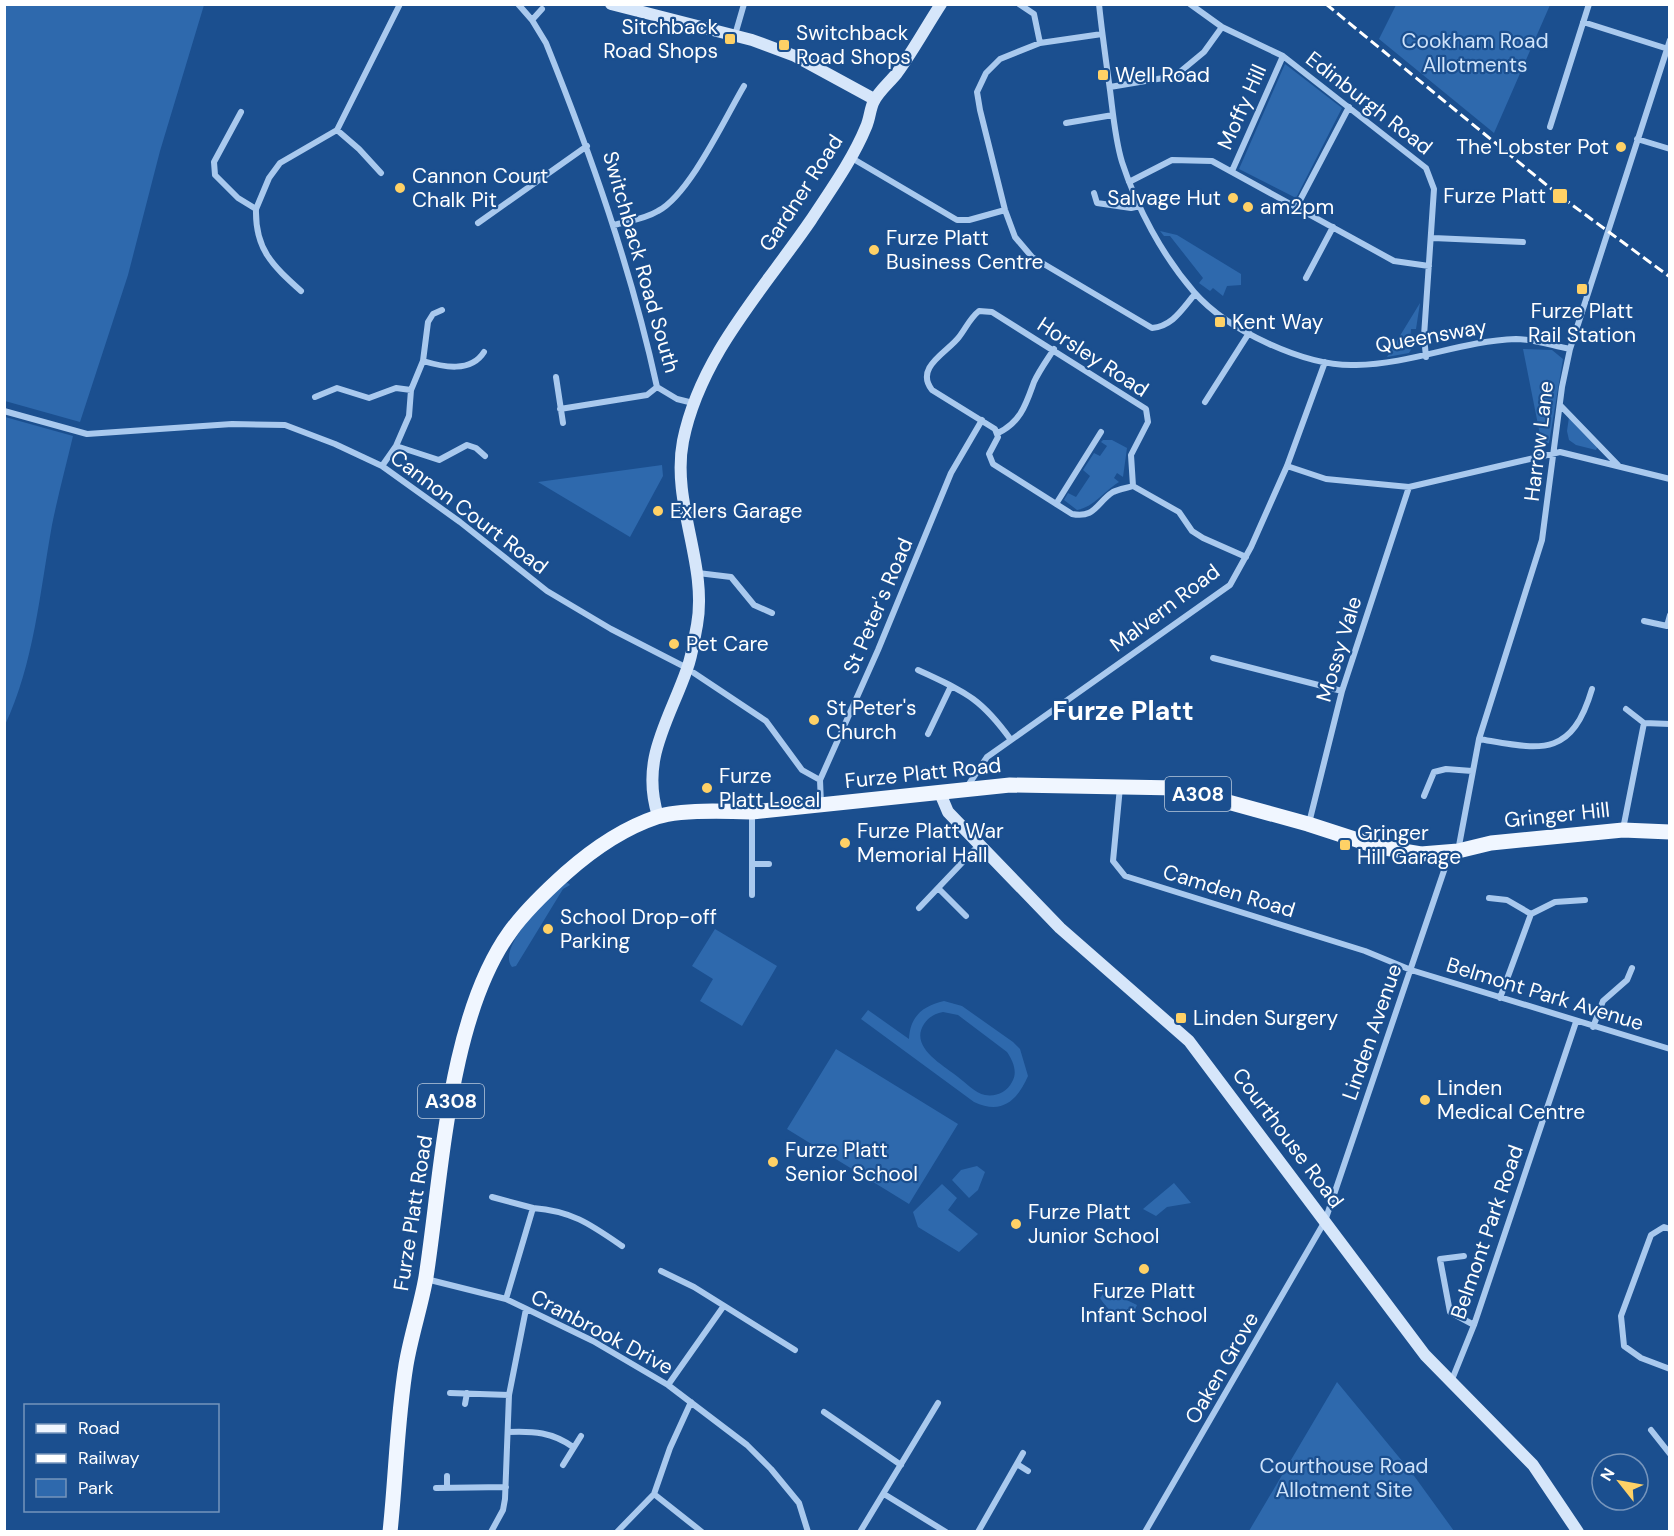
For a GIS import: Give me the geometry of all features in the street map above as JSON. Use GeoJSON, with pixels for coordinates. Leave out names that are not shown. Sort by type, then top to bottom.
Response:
{"type":"FeatureCollection","features":[{"type":"Feature","properties":{"kind":"main road","name":"Furze Platt Road"},"geometry":{"type":"LineString","coordinates":[[390,1532],[406,1365],[426,1279],[438,1182],[464,1036],[494,960],[509,933],[544,893],[569,870],[616,836],[658,816],[720,810],[752,812],[1010,784],[1177,788],[1308,824],[1379,847],[1421,854],[1454,852]]}},
{"type":"Feature","properties":{"kind":"main road","name":"Gringer Hill"},"geometry":{"type":"LineString","coordinates":[[1454,852],[1491,843],[1623,830],[1670,832]]}},
{"type":"Feature","properties":{"kind":"street"},"geometry":{"type":"LineString","coordinates":[[301,291],[272,264],[262,248],[256,231],[256,209],[269,178],[280,163],[337,130],[400,4]]}},
{"type":"Feature","properties":{"kind":"street","name":"Switchback Road South"},"geometry":{"type":"LineString","coordinates":[[518,4],[532,20],[546,43],[586,146],[614,225],[642,318],[657,387],[677,399],[693,404]]}},
{"type":"Feature","properties":{"kind":"street"},"geometry":{"type":"LineString","coordinates":[[611,4],[735,34],[795,56],[874,99]]}},
{"type":"Feature","properties":{"kind":"street"},"geometry":{"type":"LineString","coordinates":[[735,34],[744,4]]}},
{"type":"Feature","properties":{"kind":"street","name":"Gardner Road"},"geometry":{"type":"LineString","coordinates":[[693,404],[707,372],[750,304],[810,220],[850,157],[866,126],[874,99],[893,79],[941,4]]}},
{"type":"Feature","properties":{"kind":"street"},"geometry":{"type":"LineString","coordinates":[[1019,4],[1034,14],[1040,43]]}},
{"type":"Feature","properties":{"kind":"street","name":"Queensway"},"geometry":{"type":"LineString","coordinates":[[1099,4],[1121,159],[1140,206],[1165,252],[1195,294],[1249,333],[1279,349],[1325,362],[1353,366],[1407,361],[1474,343],[1518,339],[1570,349]]}},
{"type":"Feature","properties":{"kind":"street","name":"Edinburgh Road"},"geometry":{"type":"LineString","coordinates":[[1190,4],[1222,27],[1282,56],[1426,168],[1434,189],[1433,238],[1424,336],[1426,357]]}},
{"type":"Feature","properties":{"kind":"street"},"geometry":{"type":"LineString","coordinates":[[1550,127],[1590,4]]}},
{"type":"Feature","properties":{"kind":"street"},"geometry":{"type":"LineString","coordinates":[[532,20],[542,9]]}},
{"type":"Feature","properties":{"kind":"street"},"geometry":{"type":"LineString","coordinates":[[1583,22],[1665,48]]}},
{"type":"Feature","properties":{"kind":"street"},"geometry":{"type":"LineString","coordinates":[[1110,87],[1175,76],[1197,59],[1222,27]]}},
{"type":"Feature","properties":{"kind":"street"},"geometry":{"type":"LineString","coordinates":[[1102,34],[1040,43],[1000,59],[986,74],[977,92],[1005,210],[1015,237],[1032,257],[1152,328],[1165,327],[1195,294]]}},
{"type":"Feature","properties":{"kind":"street","name":"Harrow Lane"},"geometry":{"type":"LineString","coordinates":[[1454,852],[1479,739],[1542,540],[1570,349],[1665,48],[1670,40]]}},
{"type":"Feature","properties":{"kind":"street","name":"Moffy Hill"},"geometry":{"type":"LineString","coordinates":[[1232,171],[1282,56]]}},
{"type":"Feature","properties":{"kind":"street"},"geometry":{"type":"LineString","coordinates":[[614,225],[660,211],[672,200],[690,178],[744,86]]}},
{"type":"Feature","properties":{"kind":"street"},"geometry":{"type":"LineString","coordinates":[[1297,206],[1349,107]]}},
{"type":"Feature","properties":{"kind":"street"},"geometry":{"type":"LineString","coordinates":[[241,112],[214,162],[215,175],[238,198],[256,209]]}},
{"type":"Feature","properties":{"kind":"street"},"geometry":{"type":"LineString","coordinates":[[1066,123],[1113,115]]}},
{"type":"Feature","properties":{"kind":"street"},"geometry":{"type":"LineString","coordinates":[[337,130],[381,173]]}},
{"type":"Feature","properties":{"kind":"street"},"geometry":{"type":"LineString","coordinates":[[1637,139],[1670,149]]}},
{"type":"Feature","properties":{"kind":"street"},"geometry":{"type":"LineString","coordinates":[[478,224],[586,146]]}},
{"type":"Feature","properties":{"kind":"street"},"geometry":{"type":"LineString","coordinates":[[850,157],[943,214],[957,220],[969,220],[1005,210]]}},
{"type":"Feature","properties":{"kind":"street"},"geometry":{"type":"LineString","coordinates":[[1129,182],[1172,160],[1212,161],[1394,261],[1429,266]]}},
{"type":"Feature","properties":{"kind":"street"},"geometry":{"type":"LineString","coordinates":[[1094,193],[1097,202],[1131,208],[1140,206]]}},
{"type":"Feature","properties":{"kind":"street"},"geometry":{"type":"LineString","coordinates":[[1306,278],[1333,227]]}},
{"type":"Feature","properties":{"kind":"street"},"geometry":{"type":"LineString","coordinates":[[1433,238],[1523,242]]}},
{"type":"Feature","properties":{"kind":"street"},"geometry":{"type":"LineString","coordinates":[[382,466],[396,446],[410,416],[411,390],[423,361],[428,322],[433,314],[442,310]]}},
{"type":"Feature","properties":{"kind":"street","name":"Horsley Road"},"geometry":{"type":"LineString","coordinates":[[982,420],[932,390],[927,378],[940,352],[957,340],[975,314],[983,310],[992,312],[1146,409],[1148,422],[1131,455],[1132,486]]}},
{"type":"Feature","properties":{"kind":"street"},"geometry":{"type":"LineString","coordinates":[[1205,402],[1249,333]]}},
{"type":"Feature","properties":{"kind":"street"},"geometry":{"type":"LineString","coordinates":[[1054,350],[1035,380],[1029,401],[1016,421],[1011,427],[998,433],[989,454],[991,462],[1072,514],[1081,516],[1093,513],[1113,493],[1132,486],[1179,512],[1192,531],[1203,538],[1246,557]]}},
{"type":"Feature","properties":{"kind":"street"},"geometry":{"type":"LineString","coordinates":[[423,361],[448,368],[471,363],[479,359],[484,352]]}},
{"type":"Feature","properties":{"kind":"street","name":"Malvern Road"},"geometry":{"type":"LineString","coordinates":[[965,790],[987,757],[1230,585],[1246,557],[1287,466],[1325,362]]}},
{"type":"Feature","properties":{"kind":"street"},"geometry":{"type":"LineString","coordinates":[[555,377],[563,423]]}},
{"type":"Feature","properties":{"kind":"street"},"geometry":{"type":"LineString","coordinates":[[315,397],[337,387],[369,398],[396,388],[411,390]]}},
{"type":"Feature","properties":{"kind":"street"},"geometry":{"type":"LineString","coordinates":[[560,409],[646,395],[657,387]]}},
{"type":"Feature","properties":{"kind":"street"},"geometry":{"type":"LineString","coordinates":[[658,816],[653,801],[652,775],[658,739],[691,671],[697,623],[697,573],[680,465],[693,404]]}},
{"type":"Feature","properties":{"kind":"street"},"geometry":{"type":"LineString","coordinates":[[1560,405],[1618,466]]}},
{"type":"Feature","properties":{"kind":"street","name":"Cannon Court Road"},"geometry":{"type":"LineString","coordinates":[[4,411],[87,434],[232,424],[285,425],[336,444],[382,466],[460,522],[547,591],[611,629],[691,671],[766,722],[802,770],[820,780]]}},
{"type":"Feature","properties":{"kind":"street"},"geometry":{"type":"LineString","coordinates":[[982,420],[998,433]]}},
{"type":"Feature","properties":{"kind":"street","name":"St Peter's Road"},"geometry":{"type":"LineString","coordinates":[[820,805],[820,780],[957,460],[982,420]]}},
{"type":"Feature","properties":{"kind":"street"},"geometry":{"type":"LineString","coordinates":[[1056,504],[1101,432]]}},
{"type":"Feature","properties":{"kind":"street"},"geometry":{"type":"LineString","coordinates":[[396,446],[439,460],[466,445],[477,448],[485,456]]}},
{"type":"Feature","properties":{"kind":"street"},"geometry":{"type":"LineString","coordinates":[[1287,466],[1326,479],[1409,487],[1560,452],[1670,479]]}},
{"type":"Feature","properties":{"kind":"street","name":"Mossy Vale"},"geometry":{"type":"LineString","coordinates":[[1308,824],[1342,691],[1409,487]]}},
{"type":"Feature","properties":{"kind":"street"},"geometry":{"type":"LineString","coordinates":[[697,573],[731,577],[754,605],[772,614]]}},
{"type":"Feature","properties":{"kind":"street"},"geometry":{"type":"LineString","coordinates":[[1644,621],[1668,626],[1670,615]]}},
{"type":"Feature","properties":{"kind":"street"},"geometry":{"type":"LineString","coordinates":[[1213,658],[1342,691]]}},
{"type":"Feature","properties":{"kind":"street"},"geometry":{"type":"LineString","coordinates":[[918,670],[977,700],[990,711],[1011,740]]}},
{"type":"Feature","properties":{"kind":"street"},"geometry":{"type":"LineString","coordinates":[[928,734],[951,686]]}},
{"type":"Feature","properties":{"kind":"street"},"geometry":{"type":"LineString","coordinates":[[1479,739],[1536,748],[1561,742],[1586,709],[1592,689]]}},
{"type":"Feature","properties":{"kind":"street"},"geometry":{"type":"LineString","coordinates":[[1626,710],[1644,723],[1670,724]]}},
{"type":"Feature","properties":{"kind":"street"},"geometry":{"type":"LineString","coordinates":[[1623,830],[1644,723]]}},
{"type":"Feature","properties":{"kind":"street"},"geometry":{"type":"LineString","coordinates":[[1424,796],[1434,772],[1446,769],[1472,771]]}},
{"type":"Feature","properties":{"kind":"street","name":"Camden Road"},"geometry":{"type":"LineString","coordinates":[[1120,787],[1113,861],[1125,876],[1365,951],[1410,970]]}},
{"type":"Feature","properties":{"kind":"street","name":"Courthouse Road"},"geometry":{"type":"LineString","coordinates":[[940,793],[948,812],[978,846],[1060,928],[1189,1041],[1425,1355],[1533,1465],[1578,1532]]}},
{"type":"Feature","properties":{"kind":"street"},"geometry":{"type":"LineString","coordinates":[[752,812],[752,895]]}},
{"type":"Feature","properties":{"kind":"street"},"geometry":{"type":"LineString","coordinates":[[919,908],[978,846]]}},
{"type":"Feature","properties":{"kind":"street","name":"Linden Avenue"},"geometry":{"type":"LineString","coordinates":[[1325,1221],[1410,970],[1454,852]]}},
{"type":"Feature","properties":{"kind":"street"},"geometry":{"type":"LineString","coordinates":[[752,864],[769,864]]}},
{"type":"Feature","properties":{"kind":"street"},"geometry":{"type":"LineString","coordinates":[[938,888],[966,916]]}},
{"type":"Feature","properties":{"kind":"street"},"geometry":{"type":"LineString","coordinates":[[1489,898],[1508,900],[1531,914]]}},
{"type":"Feature","properties":{"kind":"street"},"geometry":{"type":"LineString","coordinates":[[1500,998],[1531,914],[1555,902],[1585,900]]}},
{"type":"Feature","properties":{"kind":"street"},"geometry":{"type":"LineString","coordinates":[[1593,1027],[1603,1001],[1627,980],[1632,968]]}},
{"type":"Feature","properties":{"kind":"street","name":"Belmont Park Avenue"},"geometry":{"type":"LineString","coordinates":[[1410,970],[1670,1049]]}},
{"type":"Feature","properties":{"kind":"street","name":"Belmont Park Road"},"geometry":{"type":"LineString","coordinates":[[1451,1383],[1474,1325],[1576,1022]]}},
{"type":"Feature","properties":{"kind":"street"},"geometry":{"type":"LineString","coordinates":[[492,1197],[533,1208],[560,1210],[583,1219],[622,1246]]}},
{"type":"Feature","properties":{"kind":"street"},"geometry":{"type":"LineString","coordinates":[[506,1299],[533,1208]]}},
{"type":"Feature","properties":{"kind":"street","name":"Oaken Grove"},"geometry":{"type":"LineString","coordinates":[[1145,1532],[1325,1221]]}},
{"type":"Feature","properties":{"kind":"street"},"geometry":{"type":"LineString","coordinates":[[1670,1229],[1664,1227],[1651,1235],[1621,1316],[1624,1346],[1641,1358],[1670,1369]]}},
{"type":"Feature","properties":{"kind":"street"},"geometry":{"type":"LineString","coordinates":[[1464,1256],[1440,1259],[1443,1286],[1450,1312],[1474,1325]]}},
{"type":"Feature","properties":{"kind":"street"},"geometry":{"type":"LineString","coordinates":[[662,1271],[694,1287],[795,1350]]}},
{"type":"Feature","properties":{"kind":"street","name":"Cranbrook Drive"},"geometry":{"type":"LineString","coordinates":[[426,1279],[506,1299],[603,1346],[668,1385],[747,1445],[771,1468],[799,1503],[808,1532]]}},
{"type":"Feature","properties":{"kind":"street"},"geometry":{"type":"LineString","coordinates":[[668,1385],[723,1307]]}},
{"type":"Feature","properties":{"kind":"street"},"geometry":{"type":"LineString","coordinates":[[491,1532],[503,1510],[506,1487],[508,1395],[526,1309]]}},
{"type":"Feature","properties":{"kind":"street"},"geometry":{"type":"LineString","coordinates":[[450,1393],[508,1395]]}},
{"type":"Feature","properties":{"kind":"street"},"geometry":{"type":"LineString","coordinates":[[465,1404],[467,1394]]}},
{"type":"Feature","properties":{"kind":"street"},"geometry":{"type":"LineString","coordinates":[[617,1532],[654,1494],[670,1448],[691,1402]]}},
{"type":"Feature","properties":{"kind":"street"},"geometry":{"type":"LineString","coordinates":[[860,1532],[938,1403]]}},
{"type":"Feature","properties":{"kind":"street"},"geometry":{"type":"LineString","coordinates":[[824,1412],[901,1465]]}},
{"type":"Feature","properties":{"kind":"street"},"geometry":{"type":"LineString","coordinates":[[1651,1430],[1670,1454]]}},
{"type":"Feature","properties":{"kind":"street"},"geometry":{"type":"LineString","coordinates":[[508,1432],[536,1431],[559,1437],[573,1447]]}},
{"type":"Feature","properties":{"kind":"street"},"geometry":{"type":"LineString","coordinates":[[564,1465],[581,1436]]}},
{"type":"Feature","properties":{"kind":"street"},"geometry":{"type":"LineString","coordinates":[[978,1532],[1023,1453]]}},
{"type":"Feature","properties":{"kind":"street"},"geometry":{"type":"LineString","coordinates":[[1017,1464],[1028,1471]]}},
{"type":"Feature","properties":{"kind":"street"},"geometry":{"type":"LineString","coordinates":[[447,1476],[447,1487]]}},
{"type":"Feature","properties":{"kind":"street"},"geometry":{"type":"LineString","coordinates":[[436,1488],[506,1487]]}},
{"type":"Feature","properties":{"kind":"street"},"geometry":{"type":"LineString","coordinates":[[654,1494],[702,1532]]}},
{"type":"Feature","properties":{"kind":"street"},"geometry":{"type":"LineString","coordinates":[[884,1494],[946,1532]]}},
{"type":"Feature","properties":{"kind":"green space"},"geometry":{"type":"Polygon","coordinates":[[[4,5],[204,5],[160,151],[128,275],[80,422],[5,401],[4,5]]]}},
{"type":"Feature","properties":{"kind":"green space","name":"Cookham Road Allotments"},"geometry":{"type":"Polygon","coordinates":[[[1396,5],[1550,5],[1494,133],[1379,39],[1396,5]]]}},
{"type":"Feature","properties":{"kind":"green space"},"geometry":{"type":"Polygon","coordinates":[[[1285,64],[1342,108],[1296,198],[1239,169],[1285,64]]]}},
{"type":"Feature","properties":{"kind":"green space"},"geometry":{"type":"Polygon","coordinates":[[[1160,231],[1177,235],[1241,274],[1241,285],[1227,286],[1223,296],[1213,288],[1210,291],[1199,283],[1203,278],[1170,236],[1164,236],[1160,231]]]}},
{"type":"Feature","properties":{"kind":"green space"},"geometry":{"type":"Polygon","coordinates":[[[1420,303],[1416,329],[1411,329],[1410,341],[1415,343],[1409,353],[1387,357],[1420,303]]]}},
{"type":"Feature","properties":{"kind":"green space"},"geometry":{"type":"Polygon","coordinates":[[[1523,349],[1552,350],[1563,359],[1549,443],[1542,445],[1523,349]]]}},
{"type":"Feature","properties":{"kind":"green space"},"geometry":{"type":"Polygon","coordinates":[[[5,417],[73,436],[52,525],[29,652],[15,702],[5,725],[5,417]]]}},
{"type":"Feature","properties":{"kind":"green space"},"geometry":{"type":"Polygon","coordinates":[[[1569,417],[1598,446],[1596,450],[1576,445],[1569,440],[1567,431],[1569,417]]]}},
{"type":"Feature","properties":{"kind":"green space"},"geometry":{"type":"Polygon","coordinates":[[[1112,440],[1127,448],[1123,477],[1117,473],[1114,478],[1119,482],[1094,502],[1077,510],[1064,500],[1068,493],[1076,497],[1090,476],[1083,470],[1094,453],[1100,456],[1107,446],[1101,442],[1112,440]]]}},
{"type":"Feature","properties":{"kind":"green space"},"geometry":{"type":"Polygon","coordinates":[[[662,465],[663,476],[630,537],[538,482],[662,465]]]}},
{"type":"Feature","properties":{"kind":"green space"},"geometry":{"type":"Polygon","coordinates":[[[560,884],[570,885],[563,889],[516,966],[512,967],[509,959],[511,948],[525,924],[560,884]]]}},
{"type":"Feature","properties":{"kind":"green space"},"geometry":{"type":"Polygon","coordinates":[[[715,929],[777,966],[742,1026],[700,1001],[713,979],[692,966],[715,929]]]}},
{"type":"Feature","properties":{"kind":"green space"},"geometry":{"type":"Polygon","coordinates":[[[944,1001],[962,1006],[1020,1049],[1028,1076],[1019,1092],[1007,1103],[993,1107],[974,1102],[861,1019],[868,1010],[909,1039],[912,1024],[919,1014],[929,1006],[944,1001]],[[943,1012],[928,1019],[921,1032],[924,1048],[937,1061],[978,1092],[989,1095],[1004,1091],[1010,1086],[1015,1074],[1009,1055],[958,1015],[943,1012]]]}},
{"type":"Feature","properties":{"kind":"green space"},"geometry":{"type":"Polygon","coordinates":[[[836,1049],[958,1124],[909,1204],[787,1129],[836,1049]]]}},
{"type":"Feature","properties":{"kind":"green space"},"geometry":{"type":"Polygon","coordinates":[[[977,1166],[985,1172],[978,1190],[969,1198],[952,1180],[961,1170],[977,1166]]]}},
{"type":"Feature","properties":{"kind":"green space"},"geometry":{"type":"Polygon","coordinates":[[[1174,1183],[1191,1203],[1167,1207],[1156,1216],[1143,1209],[1174,1183]]]}},
{"type":"Feature","properties":{"kind":"green space"},"geometry":{"type":"Polygon","coordinates":[[[942,1184],[957,1198],[948,1210],[978,1234],[959,1252],[918,1227],[913,1212],[942,1184]]]}},
{"type":"Feature","properties":{"kind":"green space"},"geometry":{"type":"Polygon","coordinates":[[[1106,1290],[1137,1305],[1131,1319],[1117,1316],[1106,1306],[1100,1298],[1106,1290]]]}},
{"type":"Feature","properties":{"kind":"green space","name":"Courthouse Road Allotment Site"},"geometry":{"type":"Polygon","coordinates":[[[1337,1382],[1412,1473],[1454,1531],[1249,1531],[1337,1382]]]}},
{"type":"Feature","properties":{"kind":"railway"},"geometry":{"type":"LineString","coordinates":[[1326,4],[1560,196],[1670,277]]}},
{"type":"Feature","properties":{"kind":"place","name":"Sitchback Road Shops"},"geometry":{"type":"Point","coordinates":[730,39]}},
{"type":"Feature","properties":{"kind":"place","name":"Switchback Road Shops"},"geometry":{"type":"Point","coordinates":[784,45]}},
{"type":"Feature","properties":{"kind":"place","name":"Well Road"},"geometry":{"type":"Point","coordinates":[1103,75]}},
{"type":"Feature","properties":{"kind":"place","name":"The Lobster Pot"},"geometry":{"type":"Point","coordinates":[1621,147]}},
{"type":"Feature","properties":{"kind":"place","name":"Cannon Court Chalk Pit"},"geometry":{"type":"Point","coordinates":[400,188]}},
{"type":"Feature","properties":{"kind":"place","name":"Furze Platt"},"geometry":{"type":"Point","coordinates":[1560,196]}},
{"type":"Feature","properties":{"kind":"place","name":"Salvage Hut"},"geometry":{"type":"Point","coordinates":[1233,198]}},
{"type":"Feature","properties":{"kind":"place","name":"am2pm"},"geometry":{"type":"Point","coordinates":[1248,207]}},
{"type":"Feature","properties":{"kind":"place","name":"Furze Platt Business Centre"},"geometry":{"type":"Point","coordinates":[874,250]}},
{"type":"Feature","properties":{"kind":"place","name":"Furze Platt Rail Station"},"geometry":{"type":"Point","coordinates":[1582,289]}},
{"type":"Feature","properties":{"kind":"place","name":"Kent Way"},"geometry":{"type":"Point","coordinates":[1220,322]}},
{"type":"Feature","properties":{"kind":"place","name":"Exlers Garage"},"geometry":{"type":"Point","coordinates":[658,511]}},
{"type":"Feature","properties":{"kind":"place","name":"Pet Care"},"geometry":{"type":"Point","coordinates":[674,644]}},
{"type":"Feature","properties":{"kind":"place","name":"St Peter's Church"},"geometry":{"type":"Point","coordinates":[814,720]}},
{"type":"Feature","properties":{"kind":"place","name":"Furze Platt Local"},"geometry":{"type":"Point","coordinates":[707,788]}},
{"type":"Feature","properties":{"kind":"place","name":"Furze Platt War Memorial Hall"},"geometry":{"type":"Point","coordinates":[845,843]}},
{"type":"Feature","properties":{"kind":"place","name":"Gringer Hill Garage"},"geometry":{"type":"Point","coordinates":[1345,845]}},
{"type":"Feature","properties":{"kind":"place","name":"School Drop-off Parking"},"geometry":{"type":"Point","coordinates":[548,929]}},
{"type":"Feature","properties":{"kind":"place","name":"Linden Surgery"},"geometry":{"type":"Point","coordinates":[1181,1018]}},
{"type":"Feature","properties":{"kind":"place","name":"Linden Medical Centre"},"geometry":{"type":"Point","coordinates":[1425,1100]}},
{"type":"Feature","properties":{"kind":"place","name":"Furze Platt Senior School"},"geometry":{"type":"Point","coordinates":[773,1162]}},
{"type":"Feature","properties":{"kind":"place","name":"Furze Platt Junior School"},"geometry":{"type":"Point","coordinates":[1016,1224]}},
{"type":"Feature","properties":{"kind":"place","name":"Furze Platt Infant School"},"geometry":{"type":"Point","coordinates":[1144,1269]}},
{"type":"Feature","properties":{"kind":"district","name":"Furze Platt"},"geometry":{"type":"Point","coordinates":[1123,711]}}]}
